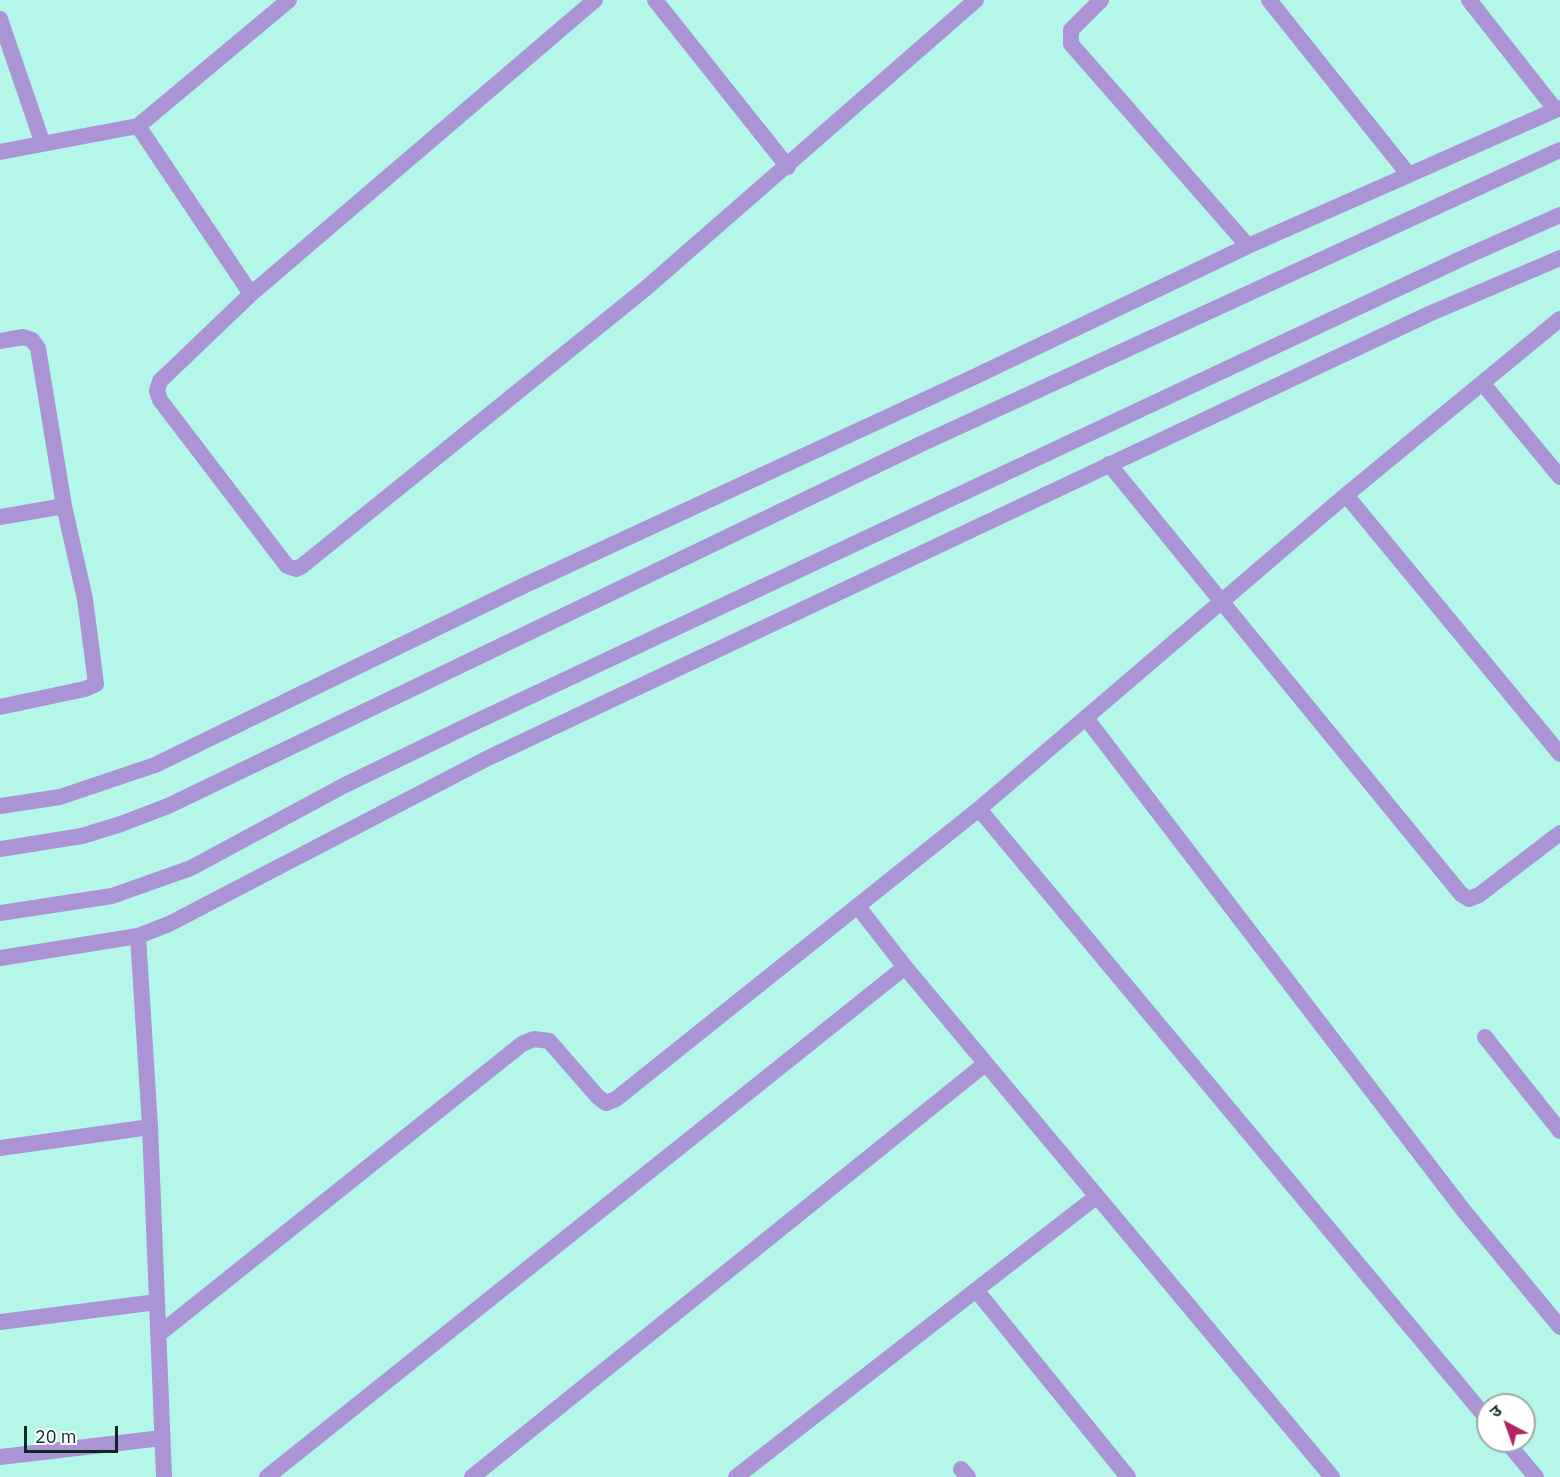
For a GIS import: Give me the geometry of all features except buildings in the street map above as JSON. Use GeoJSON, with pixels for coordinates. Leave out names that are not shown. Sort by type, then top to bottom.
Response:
{"type":"FeatureCollection","features":[{"type":"Feature","properties":{"kind":"street"},"geometry":{"type":"LineString","coordinates":[[0,153],[138,126],[289,0]]}},
{"type":"Feature","properties":{"kind":"street"},"geometry":{"type":"LineString","coordinates":[[596,0],[250,294],[160,381],[158,391],[160,400],[287,566],[296,569],[645,289],[788,167],[976,0]]}},
{"type":"Feature","properties":{"kind":"street"},"geometry":{"type":"LineString","coordinates":[[655,0],[788,167]]}},
{"type":"Feature","properties":{"kind":"street"},"geometry":{"type":"LineString","coordinates":[[1101,0],[1071,30],[1071,44],[1248,246]]}},
{"type":"Feature","properties":{"kind":"street"},"geometry":{"type":"LineString","coordinates":[[1269,0],[1409,175]]}},
{"type":"Feature","properties":{"kind":"street"},"geometry":{"type":"LineString","coordinates":[[0,806],[60,797],[108,783],[155,765],[521,587],[974,377],[1248,246],[1557,108],[1469,0]]}},
{"type":"Feature","properties":{"kind":"street"},"geometry":{"type":"LineString","coordinates":[[0,19],[43,144]]}},
{"type":"Feature","properties":{"kind":"street"},"geometry":{"type":"LineString","coordinates":[[138,126],[250,294]]}},
{"type":"Feature","properties":{"kind":"street"},"geometry":{"type":"LineString","coordinates":[[0,849],[82,836],[168,806],[932,439],[1560,150]]}},
{"type":"Feature","properties":{"kind":"street"},"geometry":{"type":"LineString","coordinates":[[0,913],[112,896],[191,868],[343,786],[632,646],[1465,257],[1560,215]]}},
{"type":"Feature","properties":{"kind":"street"},"geometry":{"type":"LineString","coordinates":[[0,958],[138,936],[211,903],[488,758],[1429,314],[1560,258]]}},
{"type":"Feature","properties":{"kind":"street"},"geometry":{"type":"LineString","coordinates":[[159,1334],[522,1044],[534,1039],[549,1041],[606,1103],[616,1099],[859,908],[979,809],[1346,495],[1560,319]]}},
{"type":"Feature","properties":{"kind":"street"},"geometry":{"type":"LineString","coordinates":[[0,341],[23,337],[32,340],[38,348],[64,506],[86,599],[96,684],[85,689],[0,707]]}},
{"type":"Feature","properties":{"kind":"street"},"geometry":{"type":"LineString","coordinates":[[1483,384],[1560,477]]}},
{"type":"Feature","properties":{"kind":"street"},"geometry":{"type":"LineString","coordinates":[[1109,464],[1461,894],[1469,899],[1479,895],[1560,833]]}},
{"type":"Feature","properties":{"kind":"street"},"geometry":{"type":"LineString","coordinates":[[1346,495],[1560,754]]}},
{"type":"Feature","properties":{"kind":"street"},"geometry":{"type":"LineString","coordinates":[[0,517],[64,506]]}},
{"type":"Feature","properties":{"kind":"street"},"geometry":{"type":"LineString","coordinates":[[1086,718],[1464,1211],[1560,1327]]}},
{"type":"Feature","properties":{"kind":"street"},"geometry":{"type":"LineString","coordinates":[[979,809],[1476,1406]]}},
{"type":"Feature","properties":{"kind":"street"},"geometry":{"type":"LineString","coordinates":[[859,908],[985,1064],[1332,1477]]}},
{"type":"Feature","properties":{"kind":"street"},"geometry":{"type":"LineString","coordinates":[[138,936],[150,1127],[164,1477]]}},
{"type":"Feature","properties":{"kind":"street"},"geometry":{"type":"LineString","coordinates":[[267,1477],[905,967]]}},
{"type":"Feature","properties":{"kind":"street"},"geometry":{"type":"LineString","coordinates":[[1485,1037],[1560,1131]]}},
{"type":"Feature","properties":{"kind":"street"},"geometry":{"type":"LineString","coordinates":[[472,1477],[985,1064]]}},
{"type":"Feature","properties":{"kind":"street"},"geometry":{"type":"LineString","coordinates":[[0,1148],[150,1127]]}},
{"type":"Feature","properties":{"kind":"street"},"geometry":{"type":"LineString","coordinates":[[736,1477],[1096,1197]]}},
{"type":"Feature","properties":{"kind":"street"},"geometry":{"type":"LineString","coordinates":[[976,1290],[1128,1477]]}},
{"type":"Feature","properties":{"kind":"street"},"geometry":{"type":"LineString","coordinates":[[0,1322],[157,1302]]}},
{"type":"Feature","properties":{"kind":"street"},"geometry":{"type":"LineString","coordinates":[[0,1458],[162,1438]]}},
{"type":"Feature","properties":{"kind":"street"},"geometry":{"type":"LineString","coordinates":[[1516,1453],[1536,1477]]}}]}
